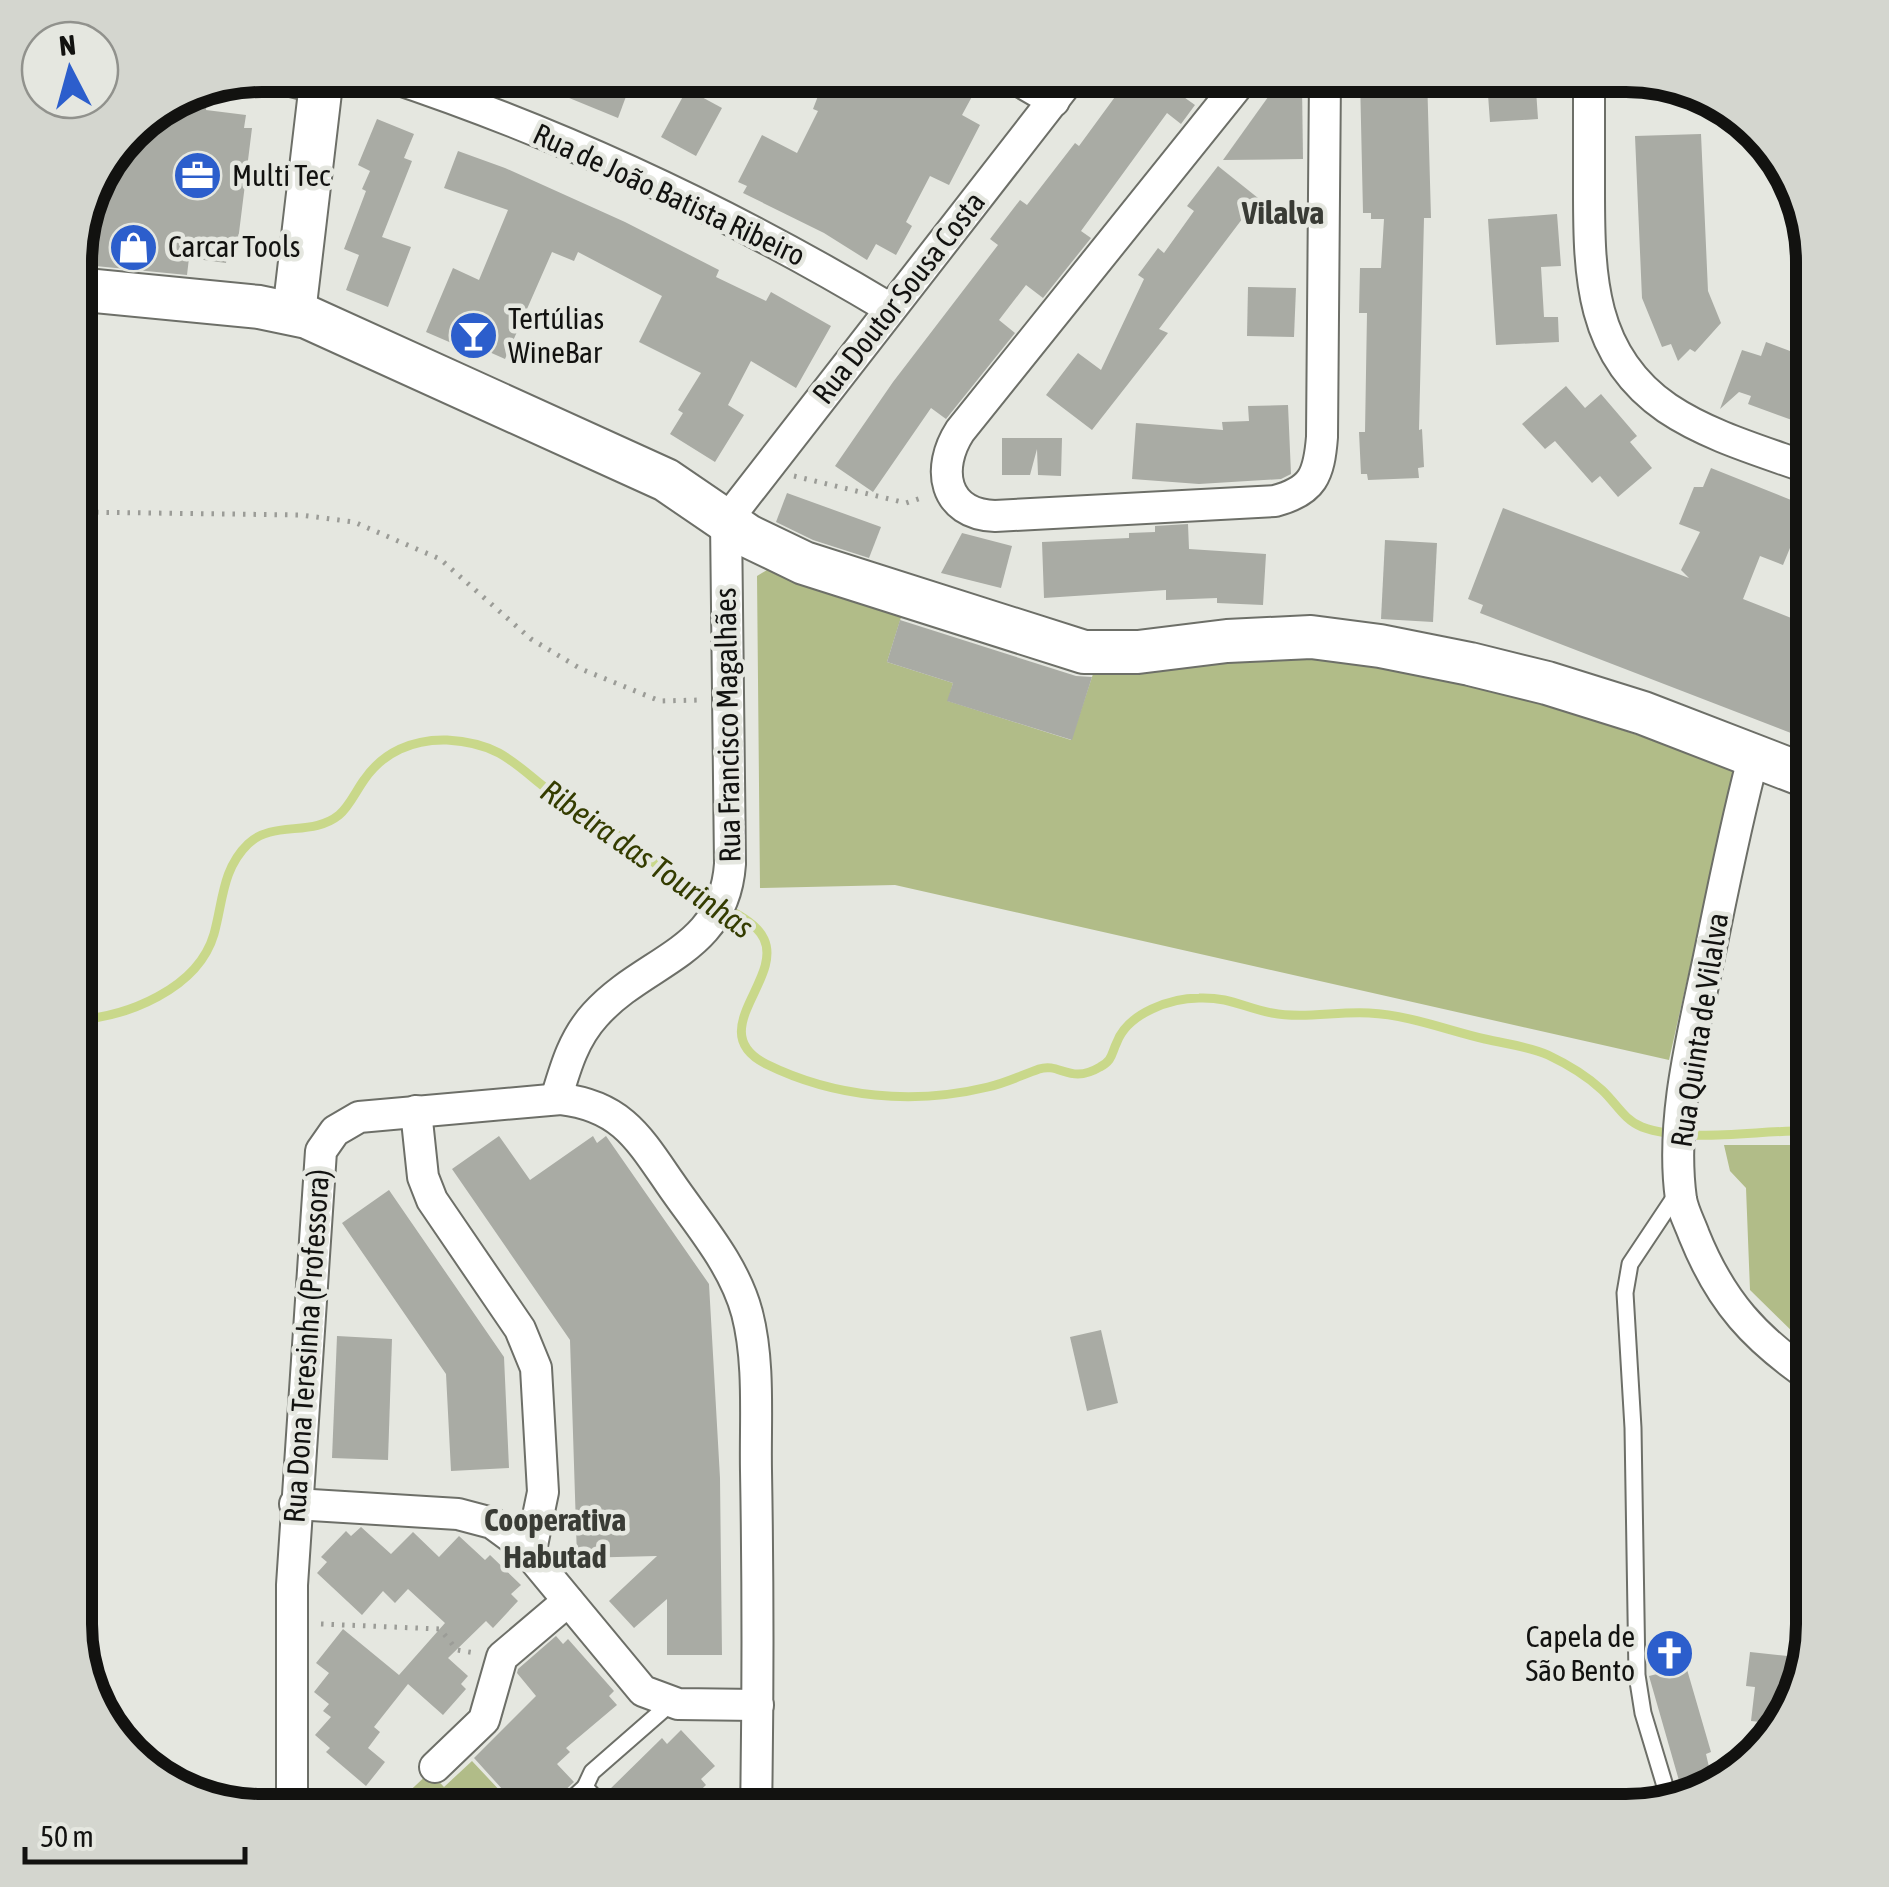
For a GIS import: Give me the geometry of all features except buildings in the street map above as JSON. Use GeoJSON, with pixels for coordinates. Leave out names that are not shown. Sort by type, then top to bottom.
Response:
{"type":"FeatureCollection","features":[{"type":"Feature","properties":{"kind":"street"},"geometry":{"type":"LineString","coordinates":[[294,312],[320,92]]}},
{"type":"Feature","properties":{"kind":"street","name":"Rua de João Batista Ribeiro"},"geometry":{"type":"LineString","coordinates":[[430,92],[616,162],[768,238],[889,308]]}},
{"type":"Feature","properties":{"kind":"street"},"geometry":{"type":"LineString","coordinates":[[1041,93],[1054,100]]}},
{"type":"Feature","properties":{"kind":"street","name":"Rua Doutor Sousa Costa"},"geometry":{"type":"LineString","coordinates":[[726,521],[1060,93]]}},
{"type":"Feature","properties":{"kind":"street"},"geometry":{"type":"LineString","coordinates":[[1232,93],[949,448],[945,462],[950,487],[967,510],[995,516],[1275,501],[1307,487],[1316,474],[1322,437],[1325,93]]}},
{"type":"Feature","properties":{"kind":"street"},"geometry":{"type":"LineString","coordinates":[[1588,93],[1590,264],[1598,309],[1618,358],[1643,389],[1692,422],[1796,463]]}},
{"type":"Feature","properties":{"kind":"street"},"geometry":{"type":"LineString","coordinates":[[93,291],[294,312],[666,480],[748,536],[804,563],[1060,646],[1110,653],[1282,638],[1380,646],[1561,687],[1796,772]]}},
{"type":"Feature","properties":{"kind":"street","name":"Rua Francisco Magalhães"},"geometry":{"type":"LineString","coordinates":[[556,1100],[572,1051],[591,1019],[616,996],[691,943],[718,911],[727,890],[730,864],[726,521]]}},
{"type":"Feature","properties":{"kind":"street","name":"Rua Quinta de Vilalva"},"geometry":{"type":"LineString","coordinates":[[1754,755],[1731,845],[1684,1099],[1679,1153],[1682,1203],[1722,1294],[1743,1322],[1796,1367]]}},
{"type":"Feature","properties":{"kind":"street","name":"Rua Dona Teresinha (Professora)"},"geometry":{"type":"LineString","coordinates":[[292,1794],[295,1504],[321,1151],[326,1140],[359,1117],[556,1100],[604,1110],[638,1136],[725,1263],[741,1295],[754,1360],[756,1794]]}},
{"type":"Feature","properties":{"kind":"street"},"geometry":{"type":"LineString","coordinates":[[416,1111],[423,1177],[432,1200],[520,1329],[536,1368],[544,1492],[530,1554]]}},
{"type":"Feature","properties":{"kind":"street"},"geometry":{"type":"LineString","coordinates":[[295,1504],[468,1516],[504,1530],[530,1554],[635,1684],[653,1698],[671,1703],[758,1704]]}},
{"type":"Feature","properties":{"kind":"street"},"geometry":{"type":"LineString","coordinates":[[435,1768],[484,1720],[502,1657],[568,1601]]}},
{"type":"Feature","properties":{"kind":"lane"},"geometry":{"type":"LineString","coordinates":[[1666,1789],[1643,1713],[1637,1674],[1626,1293],[1630,1264],[1681,1188]]}},
{"type":"Feature","properties":{"kind":"lane"},"geometry":{"type":"LineString","coordinates":[[577,1794],[592,1772],[671,1703]]}},
{"type":"Feature","properties":{"kind":"lane"},"geometry":{"type":"LineString","coordinates":[[585,1787],[591,1794]]}},
{"type":"Feature","properties":{"kind":"path"},"geometry":{"type":"LineString","coordinates":[[782,474],[906,503]]}},
{"type":"Feature","properties":{"kind":"path"},"geometry":{"type":"LineString","coordinates":[[93,512],[301,515],[354,522],[440,558],[531,639],[620,687],[660,702],[689,702],[712,698],[726,682]]}},
{"type":"Feature","properties":{"kind":"path"},"geometry":{"type":"LineString","coordinates":[[291,1622],[440,1629],[457,1650],[502,1657]]}},
{"type":"Feature","properties":{"kind":"green space"},"geometry":{"type":"Polygon","coordinates":[[[772,567],[903,611],[887,662],[953,683],[948,701],[1071,740],[1094,671],[1286,654],[1415,671],[1548,705],[1735,768],[1669,1060],[895,885],[760,888],[757,576],[772,567]]]}},
{"type":"Feature","properties":{"kind":"green space"},"geometry":{"type":"Polygon","coordinates":[[[1724,1145],[1796,1145],[1796,1335],[1750,1290],[1746,1188],[1730,1171],[1724,1145]]]}},
{"type":"Feature","properties":{"kind":"green space"},"geometry":{"type":"Polygon","coordinates":[[[472,1761],[503,1794],[406,1794],[430,1772],[444,1787],[472,1761]]]}},
{"type":"Feature","properties":{"kind":"waterway","name":"Ribeira das Tourinhas"},"geometry":{"type":"LineString","coordinates":[[92,1018],[138,1006],[177,985],[193,970],[214,934],[228,875],[248,844],[269,832],[328,822],[343,812],[372,770],[390,755],[422,742],[447,740],[481,746],[506,757],[685,887],[751,923],[764,939],[767,955],[743,1021],[742,1037],[749,1051],[766,1064],[819,1084],[875,1095],[932,1096],[988,1087],[1039,1069],[1081,1074],[1107,1062],[1123,1032],[1140,1015],[1176,1001],[1210,998],[1284,1015],[1384,1014],[1533,1049],[1590,1080],[1636,1124],[1661,1132],[1703,1135],[1796,1131]]}},
{"type":"Feature","properties":{"kind":"place","name":"Multi Tec"},"geometry":{"type":"Point","coordinates":[197,176]}},
{"type":"Feature","properties":{"kind":"place","name":"Carcar Tools"},"geometry":{"type":"Point","coordinates":[133,247]}},
{"type":"Feature","properties":{"kind":"place","name":"Tertúlias WineBar"},"geometry":{"type":"Point","coordinates":[473,336]}},
{"type":"Feature","properties":{"kind":"place","name":"Capela de São Bento"},"geometry":{"type":"Point","coordinates":[1670,1654]}},
{"type":"Feature","properties":{"kind":"district","name":"Vilalva"},"geometry":{"type":"Point","coordinates":[1283,213]}},
{"type":"Feature","properties":{"kind":"district","name":"Cooperativa Habutad"},"geometry":{"type":"Point","coordinates":[555,1538]}}]}
